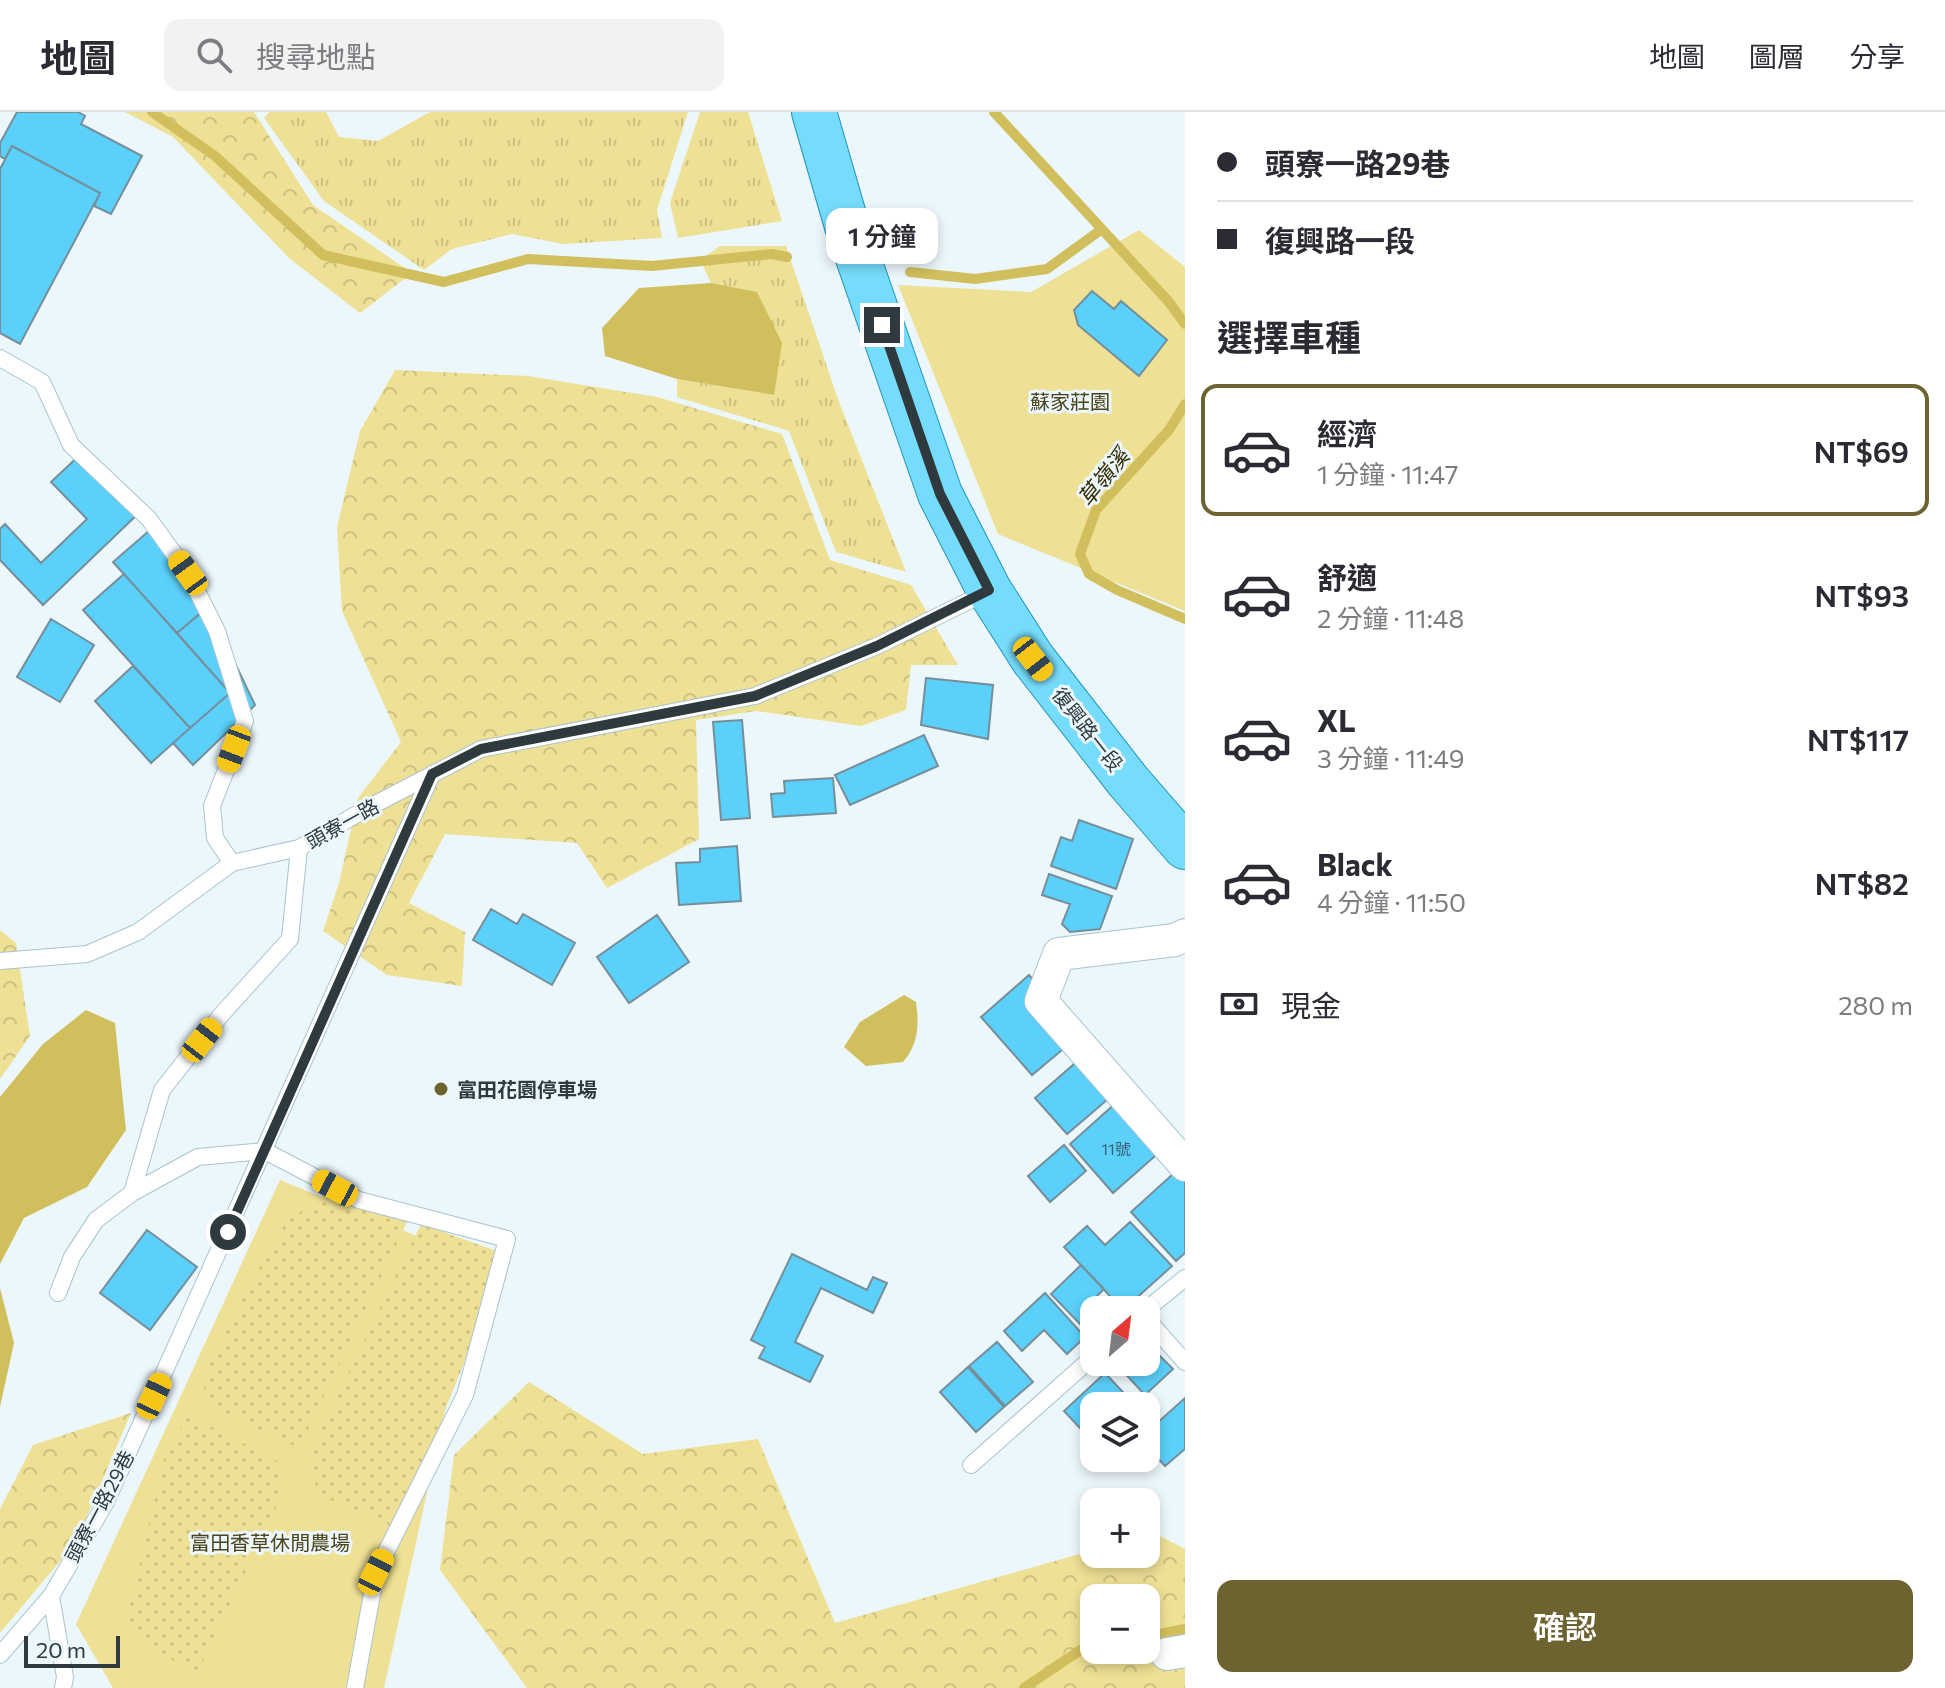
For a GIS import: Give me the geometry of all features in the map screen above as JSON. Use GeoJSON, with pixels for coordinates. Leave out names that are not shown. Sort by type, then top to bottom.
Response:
{"type":"FeatureCollection","features":[{"type":"Feature","properties":{"kind":"main road","name":"復興路一段"},"geometry":{"type":"LineString","coordinates":[[814,112],[847,226],[940,494],[989,590],[1033,659],[1128,781],[1185,847]]}},
{"type":"Feature","properties":{"kind":"street"},"geometry":{"type":"LineString","coordinates":[[1185,935],[1175,940],[1059,954],[1041,1001],[1185,1165]]}},
{"type":"Feature","properties":{"kind":"lane"},"geometry":{"type":"LineString","coordinates":[[0,358],[42,382],[71,445],[149,519],[188,573],[217,631],[245,721],[212,806],[215,838],[232,863]]}},
{"type":"Feature","properties":{"kind":"lane","name":"頭寮一路"},"geometry":{"type":"LineString","coordinates":[[0,961],[87,954],[125,938],[138,932],[232,863],[299,848],[481,749],[755,696],[877,646],[989,590]]}},
{"type":"Feature","properties":{"kind":"lane","name":"頭寮一路29巷"},"geometry":{"type":"LineString","coordinates":[[0,1655],[51,1596],[106,1502],[432,774]]}},
{"type":"Feature","properties":{"kind":"lane"},"geometry":{"type":"LineString","coordinates":[[132,1193],[162,1090],[221,1015],[290,939],[299,848]]}},
{"type":"Feature","properties":{"kind":"lane"},"geometry":{"type":"LineString","coordinates":[[58,1293],[72,1257],[96,1220],[132,1193],[198,1157],[265,1151],[359,1200],[507,1239],[465,1395],[376,1572],[355,1688]]}},
{"type":"Feature","properties":{"kind":"lane"},"geometry":{"type":"LineString","coordinates":[[1160,1299],[1185,1278]]}},
{"type":"Feature","properties":{"kind":"lane"},"geometry":{"type":"LineString","coordinates":[[1160,1334],[1185,1362]]}},
{"type":"Feature","properties":{"kind":"lane"},"geometry":{"type":"LineString","coordinates":[[971,1465],[1080,1368]]}},
{"type":"Feature","properties":{"kind":"lane"},"geometry":{"type":"LineString","coordinates":[[51,1596],[65,1677],[63,1688]]}},
{"type":"Feature","properties":{"kind":"green space"},"geometry":{"type":"Polygon","coordinates":[[[125,112],[254,112],[313,205],[412,273],[360,313],[289,258],[173,137],[125,112]]]}},
{"type":"Feature","properties":{"kind":"green space"},"geometry":{"type":"Polygon","coordinates":[[[269,112],[326,112],[339,137],[378,141],[430,112],[688,112],[657,210],[662,238],[563,244],[512,234],[452,249],[424,270],[324,201],[264,118],[269,112]]]}},
{"type":"Feature","properties":{"kind":"green space"},"geometry":{"type":"Polygon","coordinates":[[[700,112],[748,112],[782,221],[678,238],[670,203],[700,112]]]}},
{"type":"Feature","properties":{"kind":"green space","name":"蘇家莊園"},"geometry":{"type":"Polygon","coordinates":[[[1139,230],[1185,267],[1185,611],[998,534],[898,285],[1031,292],[1139,230]]]}},
{"type":"Feature","properties":{"kind":"green space"},"geometry":{"type":"Polygon","coordinates":[[[720,246],[786,246],[839,402],[906,572],[836,552],[789,431],[677,397],[677,379],[774,395],[758,293],[711,283],[700,260],[720,246]]]}},
{"type":"Feature","properties":{"kind":"green space"},"geometry":{"type":"Polygon","coordinates":[[[395,370],[528,376],[657,397],[782,434],[830,560],[911,585],[958,665],[911,665],[906,710],[861,726],[756,711],[696,720],[699,839],[607,888],[577,843],[445,834],[409,903],[465,932],[462,986],[387,975],[323,931],[339,883],[358,798],[401,742],[342,611],[337,527],[360,431],[395,370]]]}},
{"type":"Feature","properties":{"kind":"green space"},"geometry":{"type":"Polygon","coordinates":[[[0,930],[16,943],[30,1036],[0,1079],[0,930]]]}},
{"type":"Feature","properties":{"kind":"green space","name":"富田香草休閒農場"},"geometry":{"type":"Polygon","coordinates":[[[280,1180],[478,1261],[384,1688],[113,1688],[76,1624],[280,1180]]]}},
{"type":"Feature","properties":{"kind":"green space"},"geometry":{"type":"Polygon","coordinates":[[[329,1191],[409,1218],[299,1448],[206,1404],[203,1378],[244,1295],[286,1222],[329,1191]]]}},
{"type":"Feature","properties":{"kind":"green space"},"geometry":{"type":"Polygon","coordinates":[[[421,1224],[508,1255],[397,1528],[317,1494],[310,1452],[421,1224]]]}},
{"type":"Feature","properties":{"kind":"green space"},"geometry":{"type":"Polygon","coordinates":[[[529,1382],[643,1454],[758,1439],[835,1623],[1080,1554],[1080,1568],[1160,1568],[1160,1536],[1185,1549],[1185,1688],[527,1688],[440,1570],[454,1455],[529,1382]]]}},
{"type":"Feature","properties":{"kind":"green space"},"geometry":{"type":"Polygon","coordinates":[[[131,1413],[76,1542],[0,1633],[0,1509],[33,1445],[131,1413]]]}},
{"type":"Feature","properties":{"kind":"green space"},"geometry":{"type":"Polygon","coordinates":[[[189,1415],[281,1463],[283,1493],[198,1671],[175,1662],[125,1628],[165,1455],[189,1415]]]}},
{"type":"Feature","properties":{"kind":"shaded area"},"geometry":{"type":"Polygon","coordinates":[[[711,283],[757,292],[782,343],[774,395],[677,379],[605,356],[602,328],[639,288],[711,283]]]}},
{"type":"Feature","properties":{"kind":"shaded area"},"geometry":{"type":"Polygon","coordinates":[[[904,995],[916,1002],[917,1026],[912,1048],[903,1062],[866,1066],[844,1047],[860,1022],[904,995]]]}},
{"type":"Feature","properties":{"kind":"shaded area"},"geometry":{"type":"Polygon","coordinates":[[[86,1010],[115,1023],[126,1130],[87,1187],[24,1218],[0,1264],[0,1097],[43,1044],[86,1010]]]}},
{"type":"Feature","properties":{"kind":"shaded area"},"geometry":{"type":"Polygon","coordinates":[[[0,1288],[14,1343],[0,1407],[0,1288]]]}},
{"type":"Feature","properties":{"kind":"building"},"geometry":{"type":"Polygon","coordinates":[[[17,112],[78,112],[85,116],[81,124],[142,156],[111,214],[94,206],[100,193],[12,146],[5,159],[0,156],[0,143],[17,112]]]}},
{"type":"Feature","properties":{"kind":"building"},"geometry":{"type":"Polygon","coordinates":[[[12,146],[100,193],[20,344],[0,333],[0,169],[12,146]]]}},
{"type":"Feature","properties":{"kind":"building"},"geometry":{"type":"Polygon","coordinates":[[[1092,291],[1114,309],[1121,301],[1167,340],[1139,376],[1078,325],[1074,310],[1092,291]]]}},
{"type":"Feature","properties":{"kind":"building"},"geometry":{"type":"Polygon","coordinates":[[[84,451],[141,511],[43,605],[0,560],[0,529],[5,524],[41,563],[87,519],[51,482],[84,451]]]}},
{"type":"Feature","properties":{"kind":"building"},"geometry":{"type":"Polygon","coordinates":[[[158,523],[204,610],[177,633],[113,562],[158,523]]]}},
{"type":"Feature","properties":{"kind":"building"},"geometry":{"type":"Polygon","coordinates":[[[124,574],[230,693],[190,728],[83,610],[124,574]]]}},
{"type":"Feature","properties":{"kind":"building"},"geometry":{"type":"Polygon","coordinates":[[[208,607],[255,705],[193,765],[173,743],[230,693],[177,633],[208,607]]]}},
{"type":"Feature","properties":{"kind":"building"},"geometry":{"type":"Polygon","coordinates":[[[51,619],[94,645],[60,702],[17,677],[51,619]]]}},
{"type":"Feature","properties":{"kind":"building"},"geometry":{"type":"Polygon","coordinates":[[[133,666],[190,728],[151,763],[95,701],[133,666]]]}},
{"type":"Feature","properties":{"kind":"building"},"geometry":{"type":"Polygon","coordinates":[[[926,678],[993,685],[988,739],[921,725],[926,678]]]}},
{"type":"Feature","properties":{"kind":"building"},"geometry":{"type":"Polygon","coordinates":[[[742,720],[750,818],[721,820],[713,722],[742,720]]]}},
{"type":"Feature","properties":{"kind":"building"},"geometry":{"type":"Polygon","coordinates":[[[924,735],[938,766],[850,805],[835,775],[924,735]]]}},
{"type":"Feature","properties":{"kind":"building"},"geometry":{"type":"Polygon","coordinates":[[[833,778],[836,813],[773,817],[771,794],[785,793],[784,781],[833,778]]]}},
{"type":"Feature","properties":{"kind":"building"},"geometry":{"type":"Polygon","coordinates":[[[1079,820],[1133,839],[1116,889],[1051,866],[1061,837],[1072,841],[1079,820]]]}},
{"type":"Feature","properties":{"kind":"building"},"geometry":{"type":"Polygon","coordinates":[[[737,846],[741,901],[679,905],[676,863],[700,862],[700,849],[737,846]]]}},
{"type":"Feature","properties":{"kind":"building"},"geometry":{"type":"Polygon","coordinates":[[[1049,874],[1112,896],[1100,929],[1070,932],[1062,924],[1070,904],[1042,895],[1049,874]]]}},
{"type":"Feature","properties":{"kind":"building"},"geometry":{"type":"Polygon","coordinates":[[[491,909],[517,924],[523,914],[575,943],[552,985],[473,940],[491,909]]]}},
{"type":"Feature","properties":{"kind":"building"},"geometry":{"type":"Polygon","coordinates":[[[657,915],[689,962],[629,1003],[597,957],[657,915]]]}},
{"type":"Feature","properties":{"kind":"building"},"geometry":{"type":"Polygon","coordinates":[[[1029,975],[1080,1035],[1032,1075],[981,1017],[1029,975]]]}},
{"type":"Feature","properties":{"kind":"building"},"geometry":{"type":"Polygon","coordinates":[[[1089,1051],[1121,1088],[1067,1134],[1035,1098],[1089,1051]]]}},
{"type":"Feature","properties":{"kind":"building"},"geometry":{"type":"Polygon","coordinates":[[[1127,1093],[1171,1142],[1113,1193],[1070,1144],[1127,1093]]]}},
{"type":"Feature","properties":{"kind":"building"},"geometry":{"type":"Polygon","coordinates":[[[1064,1145],[1086,1171],[1050,1202],[1028,1176],[1064,1145]]]}},
{"type":"Feature","properties":{"kind":"building"},"geometry":{"type":"Polygon","coordinates":[[[1185,1163],[1185,1253],[1176,1261],[1131,1212],[1185,1163]]]}},
{"type":"Feature","properties":{"kind":"building"},"geometry":{"type":"Polygon","coordinates":[[[1130,1222],[1172,1266],[1139,1296],[1110,1296],[1064,1247],[1087,1226],[1105,1245],[1130,1222]]]}},
{"type":"Feature","properties":{"kind":"building"},"geometry":{"type":"Polygon","coordinates":[[[147,1230],[197,1267],[150,1330],[100,1293],[147,1230]]]}},
{"type":"Feature","properties":{"kind":"building"},"geometry":{"type":"Polygon","coordinates":[[[792,1254],[867,1290],[873,1277],[887,1283],[873,1313],[821,1288],[795,1342],[823,1356],[810,1382],[759,1358],[765,1347],[751,1340],[792,1254]]]}},
{"type":"Feature","properties":{"kind":"building"},"geometry":{"type":"Polygon","coordinates":[[[1081,1265],[1104,1289],[1097,1296],[1080,1296],[1080,1324],[1051,1294],[1081,1265]]]}},
{"type":"Feature","properties":{"kind":"building"},"geometry":{"type":"Polygon","coordinates":[[[1045,1293],[1080,1332],[1080,1342],[1067,1354],[1044,1330],[1022,1351],[1004,1331],[1045,1293]]]}},
{"type":"Feature","properties":{"kind":"building"},"geometry":{"type":"Polygon","coordinates":[[[997,1342],[1033,1382],[1005,1406],[969,1366],[997,1342]]]}},
{"type":"Feature","properties":{"kind":"building"},"geometry":{"type":"Polygon","coordinates":[[[1160,1356],[1173,1369],[1148,1392],[1142,1392],[1127,1376],[1160,1376],[1160,1356]]]}},
{"type":"Feature","properties":{"kind":"building"},"geometry":{"type":"Polygon","coordinates":[[[968,1367],[1004,1407],[976,1432],[940,1392],[968,1367]]]}},
{"type":"Feature","properties":{"kind":"building"},"geometry":{"type":"Polygon","coordinates":[[[1102,1376],[1108,1376],[1123,1392],[1084,1392],[1102,1376]]]}},
{"type":"Feature","properties":{"kind":"building"},"geometry":{"type":"Polygon","coordinates":[[[1080,1396],[1080,1428],[1064,1411],[1080,1396]]]}},
{"type":"Feature","properties":{"kind":"building"},"geometry":{"type":"Polygon","coordinates":[[[1185,1398],[1185,1449],[1165,1466],[1160,1460],[1160,1420],[1185,1398]]]}},
{"type":"Feature","properties":{"kind":"waterway"},"geometry":{"type":"LineString","coordinates":[[152,112],[215,156],[323,255],[444,282],[528,259],[652,266],[772,254],[787,257]]}},
{"type":"Feature","properties":{"kind":"waterway","name":"草嶺溪"},"geometry":{"type":"LineString","coordinates":[[994,112],[1169,302],[1185,324]]}},
{"type":"Feature","properties":{"kind":"waterway"},"geometry":{"type":"LineString","coordinates":[[910,272],[975,279],[1047,269],[1102,229]]}},
{"type":"Feature","properties":{"kind":"waterway","name":"草嶺溪"},"geometry":{"type":"LineString","coordinates":[[1185,404],[1169,430],[1096,510],[1080,554],[1089,574],[1117,590],[1185,619]]}},
{"type":"Feature","properties":{"kind":"waterway"},"geometry":{"type":"LineString","coordinates":[[1160,1634],[1185,1629]]}},
{"type":"Feature","properties":{"kind":"waterway"},"geometry":{"type":"LineString","coordinates":[[1024,1688],[1080,1650]]}},
{"type":"Feature","properties":{"kind":"place","name":"富田花園停車場"},"geometry":{"type":"Point","coordinates":[441,1089]}},
{"type":"Feature","properties":{"kind":"route"},"geometry":{"type":"LineString","coordinates":[[228,1232],[432,774],[481,749],[755,696],[877,646],[989,590],[940,494],[882,325]]}}]}
